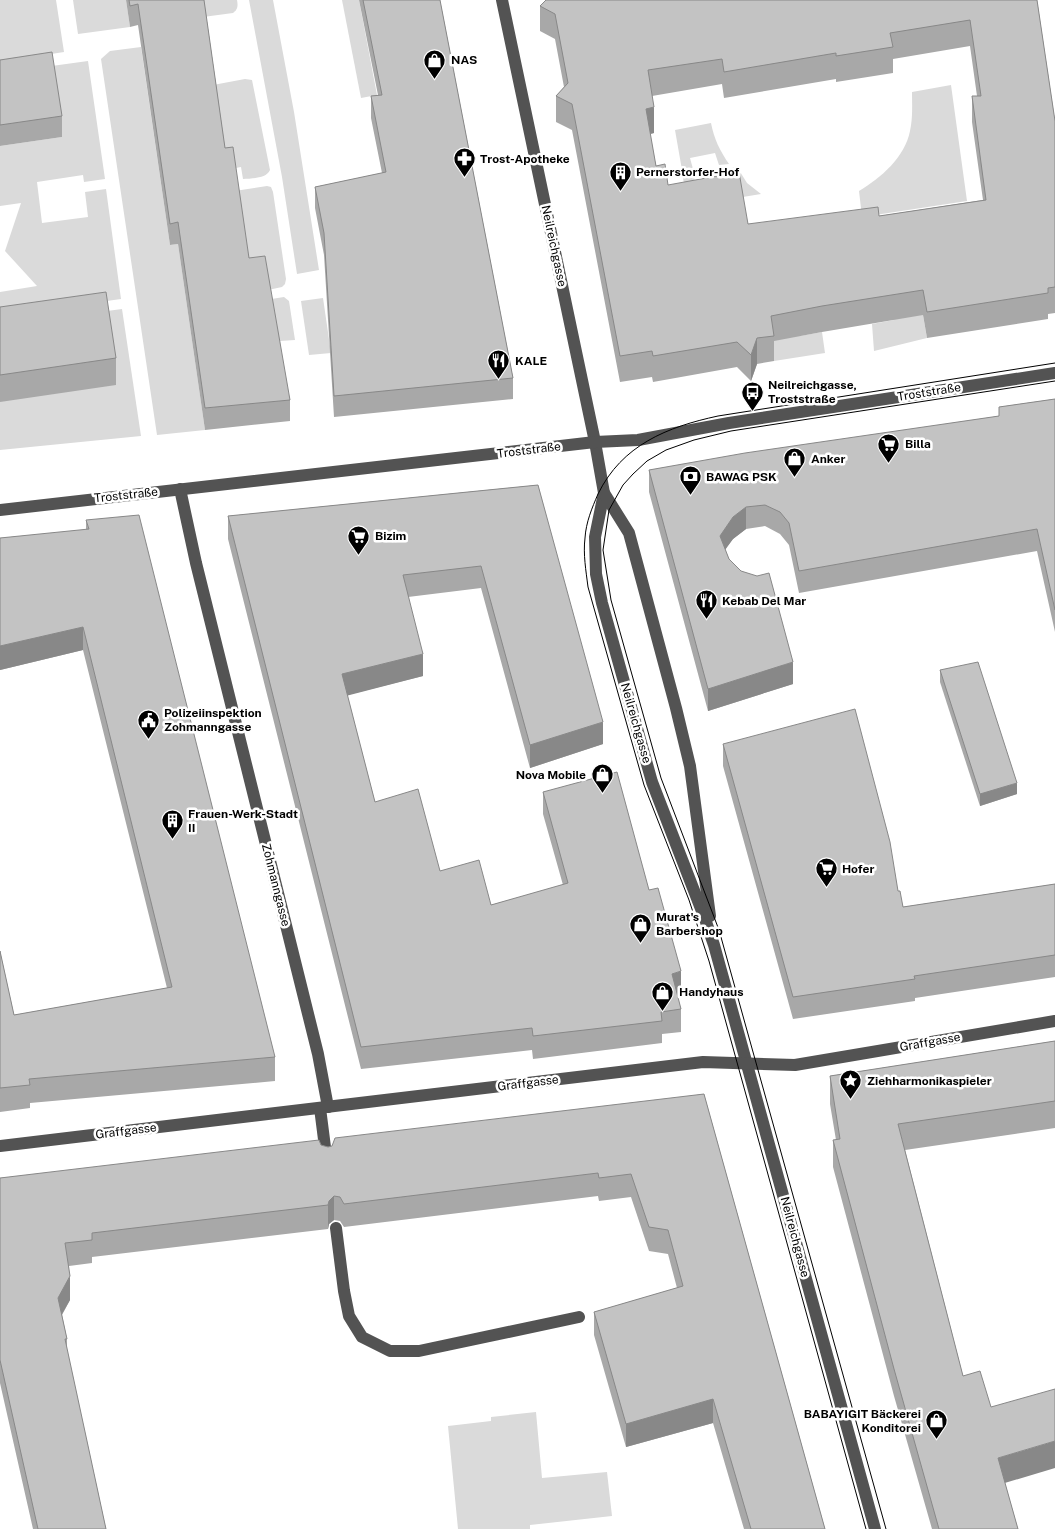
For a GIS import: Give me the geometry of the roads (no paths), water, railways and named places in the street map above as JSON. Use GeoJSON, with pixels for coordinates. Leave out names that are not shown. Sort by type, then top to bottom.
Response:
{"type":"FeatureCollection","features":[{"type":"Feature","properties":{"kind":"street","name":"Neilreichgasse"},"geometry":{"type":"LineString","coordinates":[[502,0],[595,442],[604,493],[595,536],[596,574],[602,603],[652,782],[706,919],[714,945],[875,1529]]}},
{"type":"Feature","properties":{"kind":"street","name":"Troststraße"},"geometry":{"type":"LineString","coordinates":[[0,510],[595,442],[638,440],[729,423],[1055,373]]}},
{"type":"Feature","properties":{"kind":"street","name":"Zohmanngasse"},"geometry":{"type":"LineString","coordinates":[[180,490],[196,563],[318,1054],[324,1107],[327,1163]]}},
{"type":"Feature","properties":{"kind":"street","name":"Neilreichgasse"},"geometry":{"type":"LineString","coordinates":[[604,493],[629,533],[687,756],[714,945]]}},
{"type":"Feature","properties":{"kind":"street","name":"Graffgasse"},"geometry":{"type":"LineString","coordinates":[[0,1146],[703,1062],[795,1065],[1055,1021]]}},
{"type":"Feature","properties":{"kind":"street"},"geometry":{"type":"LineString","coordinates":[[336,1228],[344,1291],[350,1316],[362,1337],[390,1351],[418,1351],[579,1317]]}},
{"type":"Feature","properties":{"kind":"tram line"},"geometry":{"type":"LineString","coordinates":[[866,1529],[709,961],[689,900],[644,785],[588,587],[584,544],[590,515],[598,494],[608,477],[633,451],[648,441],[681,426],[718,416],[1055,363]]}},
{"type":"Feature","properties":{"kind":"tram line"},"geometry":{"type":"LineString","coordinates":[[886,1529],[719,930],[661,778],[611,600],[603,550],[609,510],[623,485],[647,461],[666,450],[694,440],[731,431],[1055,381]]}},
{"type":"Feature","properties":{"kind":"place","name":"NAS"},"geometry":{"type":"Point","coordinates":[435,79]}},
{"type":"Feature","properties":{"kind":"place","name":"Trost-Apotheke"},"geometry":{"type":"Point","coordinates":[464,178]}},
{"type":"Feature","properties":{"kind":"place","name":"Pernerstorfer-Hof"},"geometry":{"type":"Point","coordinates":[620,191]}},
{"type":"Feature","properties":{"kind":"place","name":"KALE"},"geometry":{"type":"Point","coordinates":[499,380]}},
{"type":"Feature","properties":{"kind":"place","name":"Neilreichgasse, Troststraße"},"geometry":{"type":"Point","coordinates":[752,411]}},
{"type":"Feature","properties":{"kind":"place","name":"Billa"},"geometry":{"type":"Point","coordinates":[889,463]}},
{"type":"Feature","properties":{"kind":"place","name":"Anker"},"geometry":{"type":"Point","coordinates":[795,478]}},
{"type":"Feature","properties":{"kind":"place","name":"BAWAG PSK"},"geometry":{"type":"Point","coordinates":[690,496]}},
{"type":"Feature","properties":{"kind":"place","name":"Bizim"},"geometry":{"type":"Point","coordinates":[359,555]}},
{"type":"Feature","properties":{"kind":"place","name":"Kebab Del Mar"},"geometry":{"type":"Point","coordinates":[706,620]}},
{"type":"Feature","properties":{"kind":"place","name":"Polizeiinspektion Zohmanngasse"},"geometry":{"type":"Point","coordinates":[148,739]}},
{"type":"Feature","properties":{"kind":"place","name":"Nova Mobile"},"geometry":{"type":"Point","coordinates":[602,794]}},
{"type":"Feature","properties":{"kind":"place","name":"Frauen-Werk-Stadt II"},"geometry":{"type":"Point","coordinates":[172,840]}},
{"type":"Feature","properties":{"kind":"place","name":"Hofer"},"geometry":{"type":"Point","coordinates":[826,888]}},
{"type":"Feature","properties":{"kind":"place","name":"Murat's Barbershop"},"geometry":{"type":"Point","coordinates":[640,943]}},
{"type":"Feature","properties":{"kind":"place","name":"Handyhaus"},"geometry":{"type":"Point","coordinates":[663,1011]}},
{"type":"Feature","properties":{"kind":"place","name":"Ziehharmonikaspieler"},"geometry":{"type":"Point","coordinates":[851,1100]}},
{"type":"Feature","properties":{"kind":"place","name":"BABAYIGIT Bäckerei Konditorei"},"geometry":{"type":"Point","coordinates":[937,1440]}}]}
